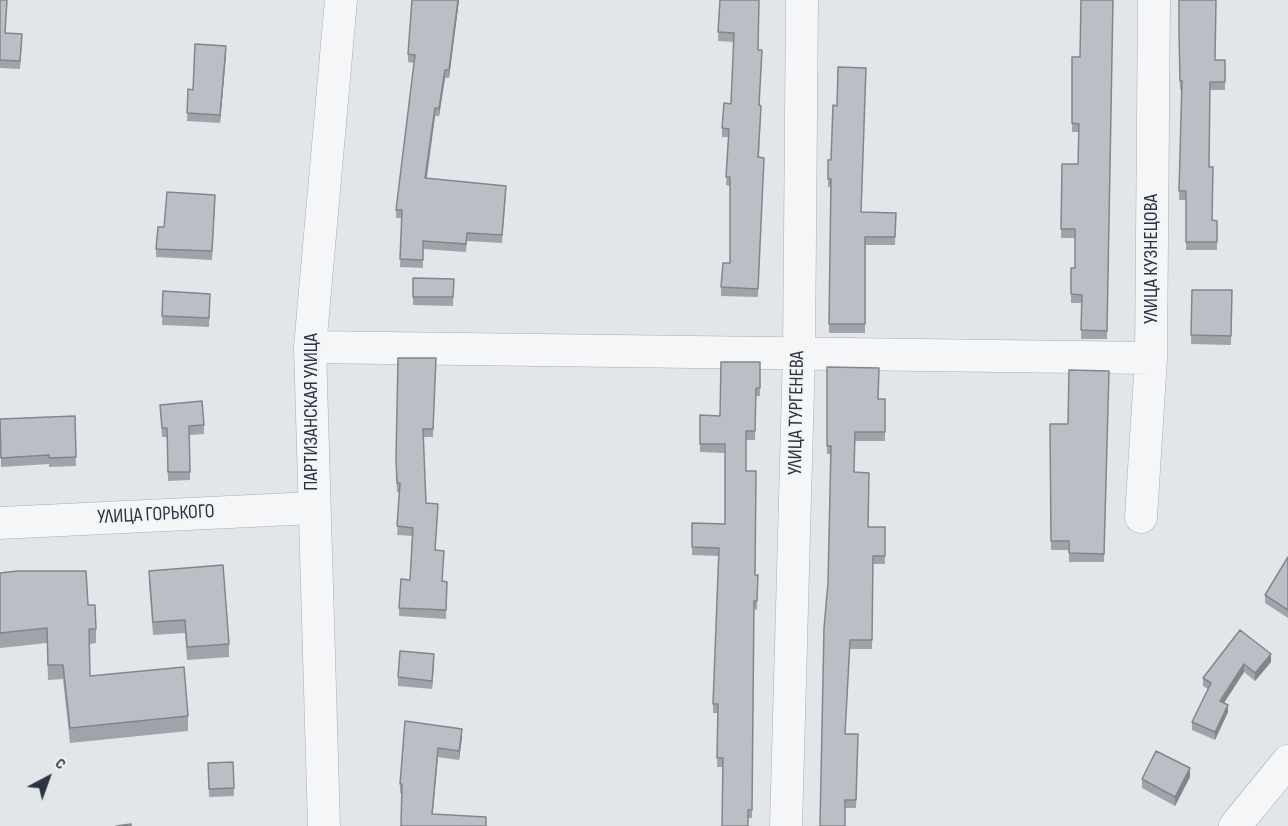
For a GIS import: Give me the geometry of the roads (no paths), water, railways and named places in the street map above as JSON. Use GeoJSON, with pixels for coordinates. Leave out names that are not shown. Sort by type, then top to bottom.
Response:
{"type":"FeatureCollection","features":[{"type":"Feature","properties":{"kind":"street","name":"ПАРТИЗАНСКАЯ УЛИЦА"},"geometry":{"type":"LineString","coordinates":[[324,826],[310,346],[341,0]]}},
{"type":"Feature","properties":{"kind":"street","name":"УЛИЦА ТУРГЕНЕВА"},"geometry":{"type":"LineString","coordinates":[[786,826],[798,353],[802,0]]}},
{"type":"Feature","properties":{"kind":"street","name":"УЛИЦА КУЗНЕЦОВА"},"geometry":{"type":"LineString","coordinates":[[1141,517],[1151,358],[1154,0]]}},
{"type":"Feature","properties":{"kind":"street"},"geometry":{"type":"LineString","coordinates":[[310,346],[1151,358]]}},
{"type":"Feature","properties":{"kind":"street","name":"УЛИЦА ГОРЬКОГО"},"geometry":{"type":"LineString","coordinates":[[0,523],[313,508]]}},
{"type":"Feature","properties":{"kind":"street"},"geometry":{"type":"LineString","coordinates":[[1234,826],[1288,761]]}}]}
